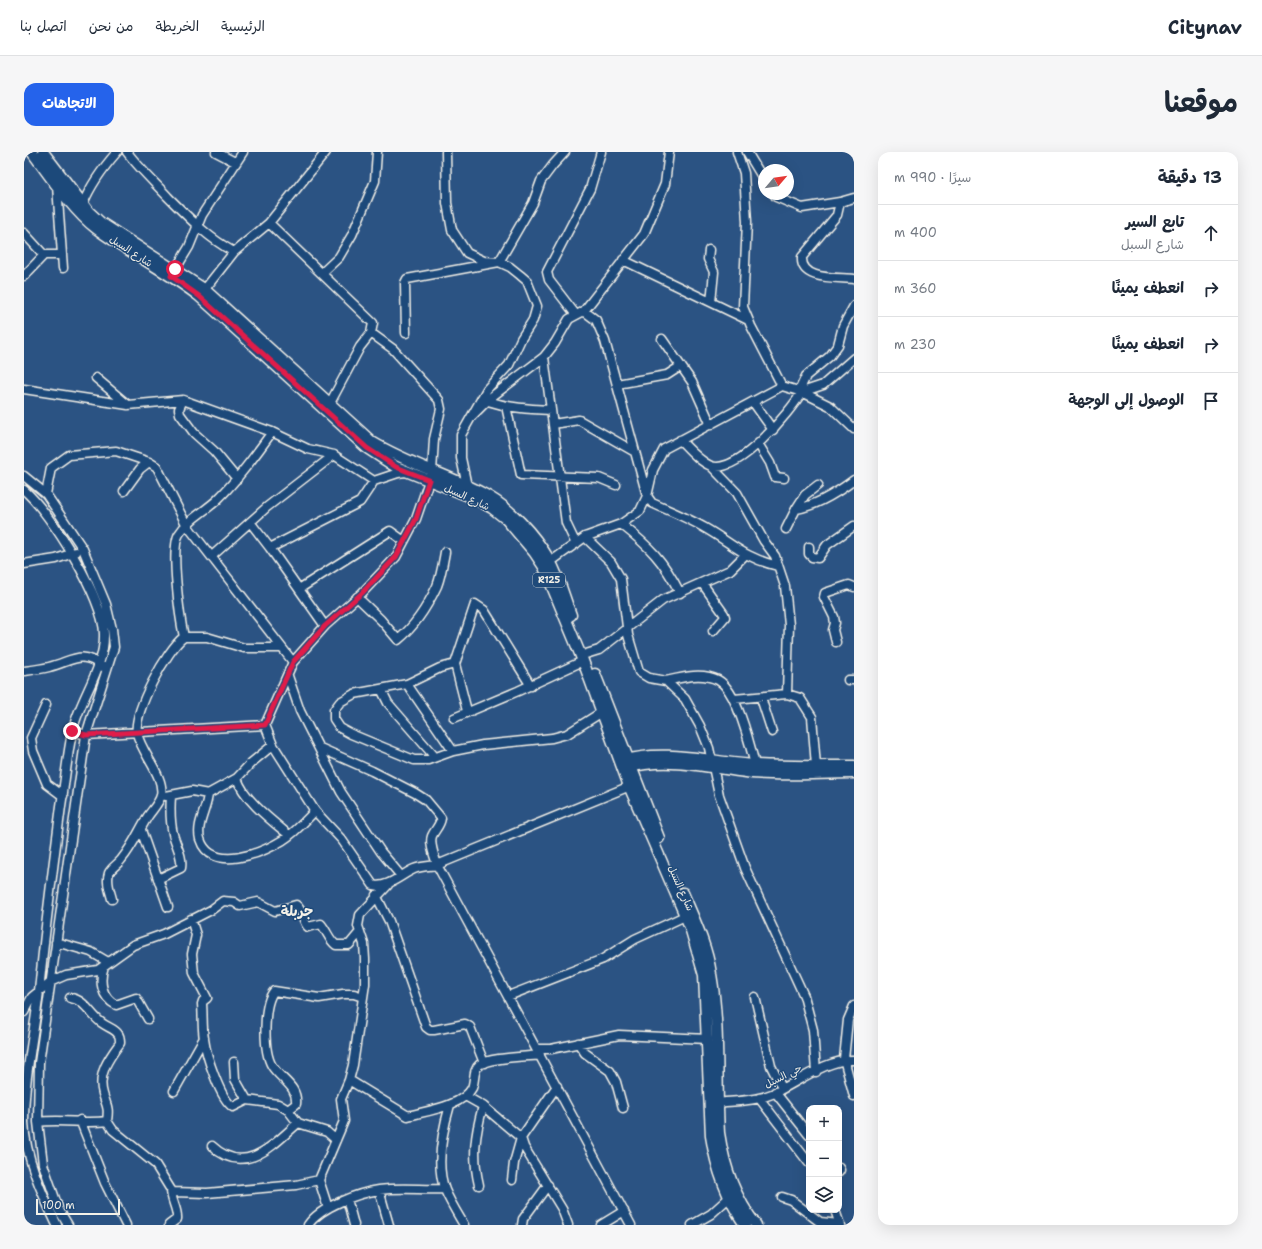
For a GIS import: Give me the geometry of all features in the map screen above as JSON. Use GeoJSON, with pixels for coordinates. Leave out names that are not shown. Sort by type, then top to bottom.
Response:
{"type":"FeatureCollection","features":[{"type":"Feature","properties":{"kind":"main road","name":"شارع السبل"},"geometry":{"type":"LineString","coordinates":[[32,152],[57,186],[95,228],[149,264],[173,272]]}},
{"type":"Feature","properties":{"kind":"main road","name":"شارع السبل"},"geometry":{"type":"LineString","coordinates":[[43,152],[101,223],[201,292],[372,442],[431,476],[492,508],[522,536],[547,564]]}},
{"type":"Feature","properties":{"kind":"main road","name":"شارع السبل"},"geometry":{"type":"LineString","coordinates":[[201,292],[367,448],[390,463],[411,472],[467,486],[483,493],[513,514],[540,546],[698,950],[704,975],[708,1039],[711,1136],[717,1168],[732,1195],[745,1225]]}},
{"type":"Feature","properties":{"kind":"main road","name":"شارع السبل"},"geometry":{"type":"LineString","coordinates":[[585,658],[602,712],[626,764]]}},
{"type":"Feature","properties":{"kind":"main road"},"geometry":{"type":"LineString","coordinates":[[626,764],[658,756],[711,763],[854,766]]}},
{"type":"Feature","properties":{"kind":"main road"},"geometry":{"type":"LineString","coordinates":[[711,763],[754,773],[854,773]]}},
{"type":"Feature","properties":{"kind":"main road","name":"شارع السبل"},"geometry":{"type":"LineString","coordinates":[[633,785],[697,924],[710,966],[714,1000],[717,1103],[721,1151],[732,1195],[756,1225]]}},
{"type":"Feature","properties":{"kind":"street"},"geometry":{"type":"LineString","coordinates":[[84,204],[89,190],[106,164],[117,152]]}},
{"type":"Feature","properties":{"kind":"street"},"geometry":{"type":"LineString","coordinates":[[126,152],[198,227],[218,243],[234,252]]}},
{"type":"Feature","properties":{"kind":"street"},"geometry":{"type":"LineString","coordinates":[[216,152],[235,162]]}},
{"type":"Feature","properties":{"kind":"street"},"geometry":{"type":"LineString","coordinates":[[173,272],[183,257],[198,227],[202,215],[235,162],[243,152]]}},
{"type":"Feature","properties":{"kind":"street"},"geometry":{"type":"LineString","coordinates":[[201,292],[234,252],[269,222],[326,152]]}},
{"type":"Feature","properties":{"kind":"street"},"geometry":{"type":"LineString","coordinates":[[322,273],[339,257],[352,235],[375,182],[377,152]]}},
{"type":"Feature","properties":{"kind":"street"},"geometry":{"type":"LineString","coordinates":[[446,152],[447,203],[452,230],[468,253],[484,261],[499,262],[510,267],[527,281],[537,306],[533,320],[521,339],[509,365],[487,389],[461,435],[461,458],[467,486]]}},
{"type":"Feature","properties":{"kind":"street"},"geometry":{"type":"LineString","coordinates":[[406,332],[405,282],[407,279],[499,262],[533,203],[541,182],[553,165],[566,152]]}},
{"type":"Feature","properties":{"kind":"street"},"geometry":{"type":"LineString","coordinates":[[601,152],[590,189],[547,272],[549,280],[580,313],[596,320],[605,341],[647,496],[652,503],[707,529],[745,555],[762,562],[778,566]]}},
{"type":"Feature","properties":{"kind":"street"},"geometry":{"type":"LineString","coordinates":[[472,416],[488,401],[544,357],[555,343],[569,319],[580,313],[644,234],[665,184],[669,152]]}},
{"type":"Feature","properties":{"kind":"street"},"geometry":{"type":"LineString","coordinates":[[737,152],[744,173],[747,222],[743,307],[748,320],[782,386]]}},
{"type":"Feature","properties":{"kind":"street"},"geometry":{"type":"LineString","coordinates":[[747,152],[758,170]]}},
{"type":"Feature","properties":{"kind":"street"},"geometry":{"type":"LineString","coordinates":[[744,173],[754,171],[758,174]]}},
{"type":"Feature","properties":{"kind":"street"},"geometry":{"type":"LineString","coordinates":[[57,186],[63,268]]}},
{"type":"Feature","properties":{"kind":"street"},"geometry":{"type":"LineString","coordinates":[[783,200],[802,208],[840,202],[854,198]]}},
{"type":"Feature","properties":{"kind":"street"},"geometry":{"type":"LineString","coordinates":[[840,202],[837,215],[802,257],[801,265],[805,271],[814,275],[854,279]]}},
{"type":"Feature","properties":{"kind":"street"},"geometry":{"type":"LineString","coordinates":[[269,222],[373,323],[371,333],[360,347],[330,405]]}},
{"type":"Feature","properties":{"kind":"street"},"geometry":{"type":"LineString","coordinates":[[24,233],[44,255]]}},
{"type":"Feature","properties":{"kind":"street"},"geometry":{"type":"LineString","coordinates":[[709,250],[708,259],[714,272],[711,302]]}},
{"type":"Feature","properties":{"kind":"street"},"geometry":{"type":"LineString","coordinates":[[24,276],[44,255],[62,255]]}},
{"type":"Feature","properties":{"kind":"street"},"geometry":{"type":"LineString","coordinates":[[623,260],[748,320]]}},
{"type":"Feature","properties":{"kind":"street"},"geometry":{"type":"LineString","coordinates":[[712,466],[725,466],[759,445],[773,430],[794,405],[806,376],[830,356],[838,345],[842,326],[854,306]]}},
{"type":"Feature","properties":{"kind":"street"},"geometry":{"type":"LineString","coordinates":[[371,333],[393,349],[439,400],[441,408],[434,439],[431,476],[416,519],[396,557],[357,597],[325,626],[293,662],[265,725],[274,745],[315,811],[342,840],[373,885],[378,887],[390,883]]}},
{"type":"Feature","properties":{"kind":"street"},"geometry":{"type":"LineString","coordinates":[[662,339],[692,382],[711,425]]}},
{"type":"Feature","properties":{"kind":"street"},"geometry":{"type":"LineString","coordinates":[[544,357],[566,523],[576,544]]}},
{"type":"Feature","properties":{"kind":"street"},"geometry":{"type":"LineString","coordinates":[[800,391],[823,385],[854,358]]}},
{"type":"Feature","properties":{"kind":"street"},"geometry":{"type":"LineString","coordinates":[[617,384],[666,375],[681,366]]}},
{"type":"Feature","properties":{"kind":"street"},"geometry":{"type":"LineString","coordinates":[[96,378],[128,405]]}},
{"type":"Feature","properties":{"kind":"street"},"geometry":{"type":"LineString","coordinates":[[547,564],[585,537],[621,524],[640,511],[647,496],[653,470],[664,449],[782,386],[800,391],[830,406],[854,429]]}},
{"type":"Feature","properties":{"kind":"street"},"geometry":{"type":"LineString","coordinates":[[24,389],[128,405],[183,400],[272,432],[308,450],[334,455],[374,481]]}},
{"type":"Feature","properties":{"kind":"street"},"geometry":{"type":"LineString","coordinates":[[183,400],[179,410],[180,414],[194,433],[214,452],[237,479]]}},
{"type":"Feature","properties":{"kind":"street"},"geometry":{"type":"LineString","coordinates":[[488,401],[506,406],[551,410]]}},
{"type":"Feature","properties":{"kind":"street"},"geometry":{"type":"LineString","coordinates":[[753,402],[773,430]]}},
{"type":"Feature","properties":{"kind":"street"},"geometry":{"type":"LineString","coordinates":[[506,406],[521,475],[599,478],[616,485]]}},
{"type":"Feature","properties":{"kind":"street"},"geometry":{"type":"LineString","coordinates":[[553,424],[580,420],[635,452]]}},
{"type":"Feature","properties":{"kind":"street"},"geometry":{"type":"LineString","coordinates":[[184,637],[179,613],[176,552],[178,535],[186,524],[217,500],[237,479],[272,432]]}},
{"type":"Feature","properties":{"kind":"street"},"geometry":{"type":"LineString","coordinates":[[680,440],[697,457],[712,466],[737,493],[764,541],[775,556],[785,586],[789,625],[787,694]]}},
{"type":"Feature","properties":{"kind":"street"},"geometry":{"type":"LineString","coordinates":[[759,445],[770,463],[775,477],[784,478]]}},
{"type":"Feature","properties":{"kind":"street"},"geometry":{"type":"LineString","coordinates":[[46,494],[51,468],[69,455],[116,451],[149,462],[157,467],[186,524],[293,662]]}},
{"type":"Feature","properties":{"kind":"street"},"geometry":{"type":"LineString","coordinates":[[212,556],[250,522],[334,455]]}},
{"type":"Feature","properties":{"kind":"street"},"geometry":{"type":"LineString","coordinates":[[124,491],[140,469],[149,462]]}},
{"type":"Feature","properties":{"kind":"street"},"geometry":{"type":"LineString","coordinates":[[270,548],[360,502],[374,481],[398,473],[411,472]]}},
{"type":"Feature","properties":{"kind":"street"},"geometry":{"type":"LineString","coordinates":[[24,476],[46,494],[83,549],[106,604],[112,629],[114,647],[86,735],[39,1063],[38,1122],[43,1164],[59,1210],[68,1225]]}},
{"type":"Feature","properties":{"kind":"street"},"geometry":{"type":"LineString","coordinates":[[796,509],[804,508],[820,500],[854,480]]}},
{"type":"Feature","properties":{"kind":"street"},"geometry":{"type":"LineString","coordinates":[[786,529],[796,509],[805,496],[818,485]]}},
{"type":"Feature","properties":{"kind":"street"},"geometry":{"type":"LineString","coordinates":[[24,490],[50,519],[72,554],[94,597],[105,632],[100,664],[88,687],[72,731],[39,990],[27,1063],[24,1123],[29,1152],[38,1181],[57,1225]]}},
{"type":"Feature","properties":{"kind":"street"},"geometry":{"type":"LineString","coordinates":[[250,522],[325,626]]}},
{"type":"Feature","properties":{"kind":"street"},"geometry":{"type":"LineString","coordinates":[[621,524],[654,552],[667,568],[680,593]]}},
{"type":"Feature","properties":{"kind":"street"},"geometry":{"type":"LineString","coordinates":[[809,547],[809,554],[812,557],[818,558],[827,545],[854,526]]}},
{"type":"Feature","properties":{"kind":"street"},"geometry":{"type":"LineString","coordinates":[[299,589],[390,531],[404,541]]}},
{"type":"Feature","properties":{"kind":"street"},"geometry":{"type":"LineString","coordinates":[[585,537],[611,562],[620,579],[627,628],[639,672],[649,678],[666,681],[694,675],[718,680],[734,699],[749,737],[755,765]]}},
{"type":"Feature","properties":{"kind":"street"},"geometry":{"type":"LineString","coordinates":[[24,564],[56,559],[83,549]]}},
{"type":"Feature","properties":{"kind":"street"},"geometry":{"type":"LineString","coordinates":[[357,597],[381,620],[398,640],[404,635],[420,614],[437,585],[445,552]]}},
{"type":"Feature","properties":{"kind":"street"},"geometry":{"type":"LineString","coordinates":[[454,718],[467,711],[531,686],[585,658],[598,650],[663,600],[730,570],[745,555]]}},
{"type":"Feature","properties":{"kind":"street"},"geometry":{"type":"LineString","coordinates":[[702,583],[725,617],[713,632]]}},
{"type":"Feature","properties":{"kind":"street"},"geometry":{"type":"LineString","coordinates":[[836,642],[833,630],[835,623],[834,617],[824,597],[825,593],[849,585],[854,587]]}},
{"type":"Feature","properties":{"kind":"street"},"geometry":{"type":"LineString","coordinates":[[467,711],[455,664],[475,604],[484,610],[531,686]]}},
{"type":"Feature","properties":{"kind":"street"},"geometry":{"type":"LineString","coordinates":[[112,900],[108,884],[109,872],[122,859],[161,795],[159,778],[143,750],[137,733],[138,719],[144,701],[176,643],[184,637],[207,637],[244,648],[281,648]]}},
{"type":"Feature","properties":{"kind":"street"},"geometry":{"type":"LineString","coordinates":[[27,669],[48,668],[80,657],[93,659],[107,670]]}},
{"type":"Feature","properties":{"kind":"street"},"geometry":{"type":"LineString","coordinates":[[455,664],[440,668],[407,684],[354,694],[340,702],[334,710],[334,719],[340,728],[414,760],[428,760],[435,756],[453,751],[552,738],[567,734],[602,712]]}},
{"type":"Feature","properties":{"kind":"street"},"geometry":{"type":"LineString","coordinates":[[288,676],[300,711],[351,809],[381,852],[401,876]]}},
{"type":"Feature","properties":{"kind":"street"},"geometry":{"type":"LineString","coordinates":[[666,681],[685,699],[700,726],[719,796],[745,868],[804,996],[813,1030],[816,1072]]}},
{"type":"Feature","properties":{"kind":"street"},"geometry":{"type":"LineString","coordinates":[[407,684],[453,751]]}},
{"type":"Feature","properties":{"kind":"street"},"geometry":{"type":"LineString","coordinates":[[381,689],[388,703],[435,756]]}},
{"type":"Feature","properties":{"kind":"street"},"geometry":{"type":"LineString","coordinates":[[734,699],[761,698],[787,694],[800,698],[812,717],[816,766]]}},
{"type":"Feature","properties":{"kind":"street"},"geometry":{"type":"LineString","coordinates":[[761,698],[772,732]]}},
{"type":"Feature","properties":{"kind":"street"},"geometry":{"type":"LineString","coordinates":[[46,705],[31,738],[33,751],[47,784],[63,796]]}},
{"type":"Feature","properties":{"kind":"street"},"geometry":{"type":"LineString","coordinates":[[72,731],[86,735],[265,725]]}},
{"type":"Feature","properties":{"kind":"street"},"geometry":{"type":"LineString","coordinates":[[161,795],[171,796],[192,791],[208,794],[237,778],[251,763],[274,745]]}},
{"type":"Feature","properties":{"kind":"street"},"geometry":{"type":"LineString","coordinates":[[320,748],[372,771],[426,800],[441,818],[440,823],[433,835],[432,842],[437,865],[632,1225]]}},
{"type":"Feature","properties":{"kind":"street"},"geometry":{"type":"LineString","coordinates":[[237,778],[239,786],[253,802],[289,835]]}},
{"type":"Feature","properties":{"kind":"street"},"geometry":{"type":"LineString","coordinates":[[328,1208],[319,1180],[344,1120],[340,1099],[349,1080],[365,984],[364,944],[359,933],[360,915],[376,895],[390,883],[416,868],[437,865],[633,785]]}},
{"type":"Feature","properties":{"kind":"street"},"geometry":{"type":"LineString","coordinates":[[208,794],[199,829],[204,847],[211,854],[217,857],[229,859],[264,850],[289,835],[315,811]]}},
{"type":"Feature","properties":{"kind":"street"},"geometry":{"type":"LineString","coordinates":[[158,879],[181,868],[182,861],[173,836],[170,815],[171,796]]}},
{"type":"Feature","properties":{"kind":"street"},"geometry":{"type":"LineString","coordinates":[[141,830],[168,907]]}},
{"type":"Feature","properties":{"kind":"street"},"geometry":{"type":"LineString","coordinates":[[376,895],[389,921],[426,1027],[430,1030],[465,1024],[470,1027],[484,1063]]}},
{"type":"Feature","properties":{"kind":"street"},"geometry":{"type":"LineString","coordinates":[[24,1012],[32,997],[50,982],[66,975],[87,972],[106,964],[124,953],[133,945],[164,934],[223,901],[234,902],[240,906],[258,902],[275,911],[296,905],[299,907],[308,927],[321,924],[332,942],[336,945],[349,945],[359,933]]}},
{"type":"Feature","properties":{"kind":"street"},"geometry":{"type":"LineString","coordinates":[[508,996],[603,960],[635,939],[685,916]]}},
{"type":"Feature","properties":{"kind":"street"},"geometry":{"type":"LineString","coordinates":[[191,919],[196,935],[192,954],[194,973],[207,998],[202,1001],[204,1038],[216,1078],[228,1104],[233,1107],[247,1100],[278,1104],[288,1110],[298,1122],[326,1132],[336,1140]]}},
{"type":"Feature","properties":{"kind":"street"},"geometry":{"type":"LineString","coordinates":[[56,942],[91,952],[106,964]]}},
{"type":"Feature","properties":{"kind":"street"},"geometry":{"type":"LineString","coordinates":[[106,964],[100,978],[102,988],[110,1001],[116,1005],[136,998],[148,1019]]}},
{"type":"Feature","properties":{"kind":"street"},"geometry":{"type":"LineString","coordinates":[[288,1110],[296,1104],[297,1098],[294,1089],[272,1066],[267,1052],[267,1005],[269,996],[274,991],[319,998],[343,994],[363,996]]}},
{"type":"Feature","properties":{"kind":"street"},"geometry":{"type":"LineString","coordinates":[[755,997],[771,1066],[779,1090],[806,1130]]}},
{"type":"Feature","properties":{"kind":"street"},"geometry":{"type":"LineString","coordinates":[[70,998],[76,998],[86,1006],[100,1022],[115,1030],[119,1035],[120,1043],[105,1063],[101,1083],[103,1094],[109,1109],[107,1121],[113,1130],[155,1164],[171,1190],[171,1198],[177,1213],[177,1219],[169,1225]]}},
{"type":"Feature","properties":{"kind":"street"},"geometry":{"type":"LineString","coordinates":[[854,1006],[848,1020],[844,1059],[854,1096]]}},
{"type":"Feature","properties":{"kind":"street"},"geometry":{"type":"LineString","coordinates":[[349,1080],[408,1116],[450,1105],[467,1097],[472,1088],[476,1069],[484,1063],[619,1035],[708,1039]]}},
{"type":"Feature","properties":{"kind":"street"},"geometry":{"type":"LineString","coordinates":[[174,1091],[204,1038]]}},
{"type":"Feature","properties":{"kind":"street"},"geometry":{"type":"LineString","coordinates":[[578,1043],[585,1053],[610,1071],[616,1082],[623,1108]]}},
{"type":"Feature","properties":{"kind":"street"},"geometry":{"type":"LineString","coordinates":[[844,1059],[854,1060]]}},
{"type":"Feature","properties":{"kind":"street","name":"حي السبل"},"geometry":{"type":"LineString","coordinates":[[717,1103],[759,1098],[779,1090],[800,1077],[816,1072],[844,1059]]}},
{"type":"Feature","properties":{"kind":"street"},"geometry":{"type":"LineString","coordinates":[[234,1062],[236,1079],[247,1100]]}},
{"type":"Feature","properties":{"kind":"street"},"geometry":{"type":"LineString","coordinates":[[512,1180],[514,1163],[521,1138],[557,1086]]}},
{"type":"Feature","properties":{"kind":"street"},"geometry":{"type":"LineString","coordinates":[[467,1097],[483,1106],[521,1138],[524,1147],[562,1209],[568,1225]]}},
{"type":"Feature","properties":{"kind":"street"},"geometry":{"type":"LineString","coordinates":[[759,1098],[806,1159]]}},
{"type":"Feature","properties":{"kind":"street"},"geometry":{"type":"LineString","coordinates":[[450,1105],[442,1138],[441,1176],[444,1189],[464,1225]]}},
{"type":"Feature","properties":{"kind":"street"},"geometry":{"type":"LineString","coordinates":[[479,1185],[474,1161],[475,1134],[483,1106]]}},
{"type":"Feature","properties":{"kind":"street"},"geometry":{"type":"LineString","coordinates":[[38,1122],[57,1119],[96,1122],[107,1121]]}},
{"type":"Feature","properties":{"kind":"street"},"geometry":{"type":"LineString","coordinates":[[80,1120],[105,1183],[126,1225]]}},
{"type":"Feature","properties":{"kind":"street"},"geometry":{"type":"LineString","coordinates":[[212,1146],[220,1154],[230,1159],[244,1159],[258,1155],[269,1148],[298,1122]]}},
{"type":"Feature","properties":{"kind":"street"},"geometry":{"type":"LineString","coordinates":[[171,1190],[207,1193],[296,1185],[319,1180]]}},
{"type":"Feature","properties":{"kind":"street"},"geometry":{"type":"LineString","coordinates":[[522,1225],[523,1219],[548,1185]]}},
{"type":"Feature","properties":{"kind":"street"},"geometry":{"type":"LineString","coordinates":[[308,1225],[328,1208],[347,1199],[379,1190],[444,1189]]}},
{"type":"Feature","properties":{"kind":"street"},"geometry":{"type":"LineString","coordinates":[[379,1190],[390,1225]]}},
{"type":"Feature","properties":{"kind":"street"},"geometry":{"type":"LineString","coordinates":[[692,1225],[711,1214],[732,1195]]}},
{"type":"Feature","properties":{"kind":"street"},"geometry":{"type":"LineString","coordinates":[[782,1197],[791,1200],[819,1223],[840,1225],[836,1213]]}},
{"type":"Feature","properties":{"kind":"street"},"geometry":{"type":"LineString","coordinates":[[347,1199],[354,1225]]}},
{"type":"Feature","properties":{"kind":"street"},"geometry":{"type":"LineString","coordinates":[[601,1225],[624,1211]]}},
{"type":"Feature","properties":{"kind":"district","name":"جربلة"},"geometry":{"type":"Point","coordinates":[297,911]}},
{"type":"Feature","properties":{"kind":"route"},"geometry":{"type":"LineString","coordinates":[[72,731],[86,735],[265,725],[281,692],[293,662],[325,626],[362,593],[396,557],[416,519],[429,480],[396,467],[367,448],[199,296],[171,276],[175,269]]}}]}
